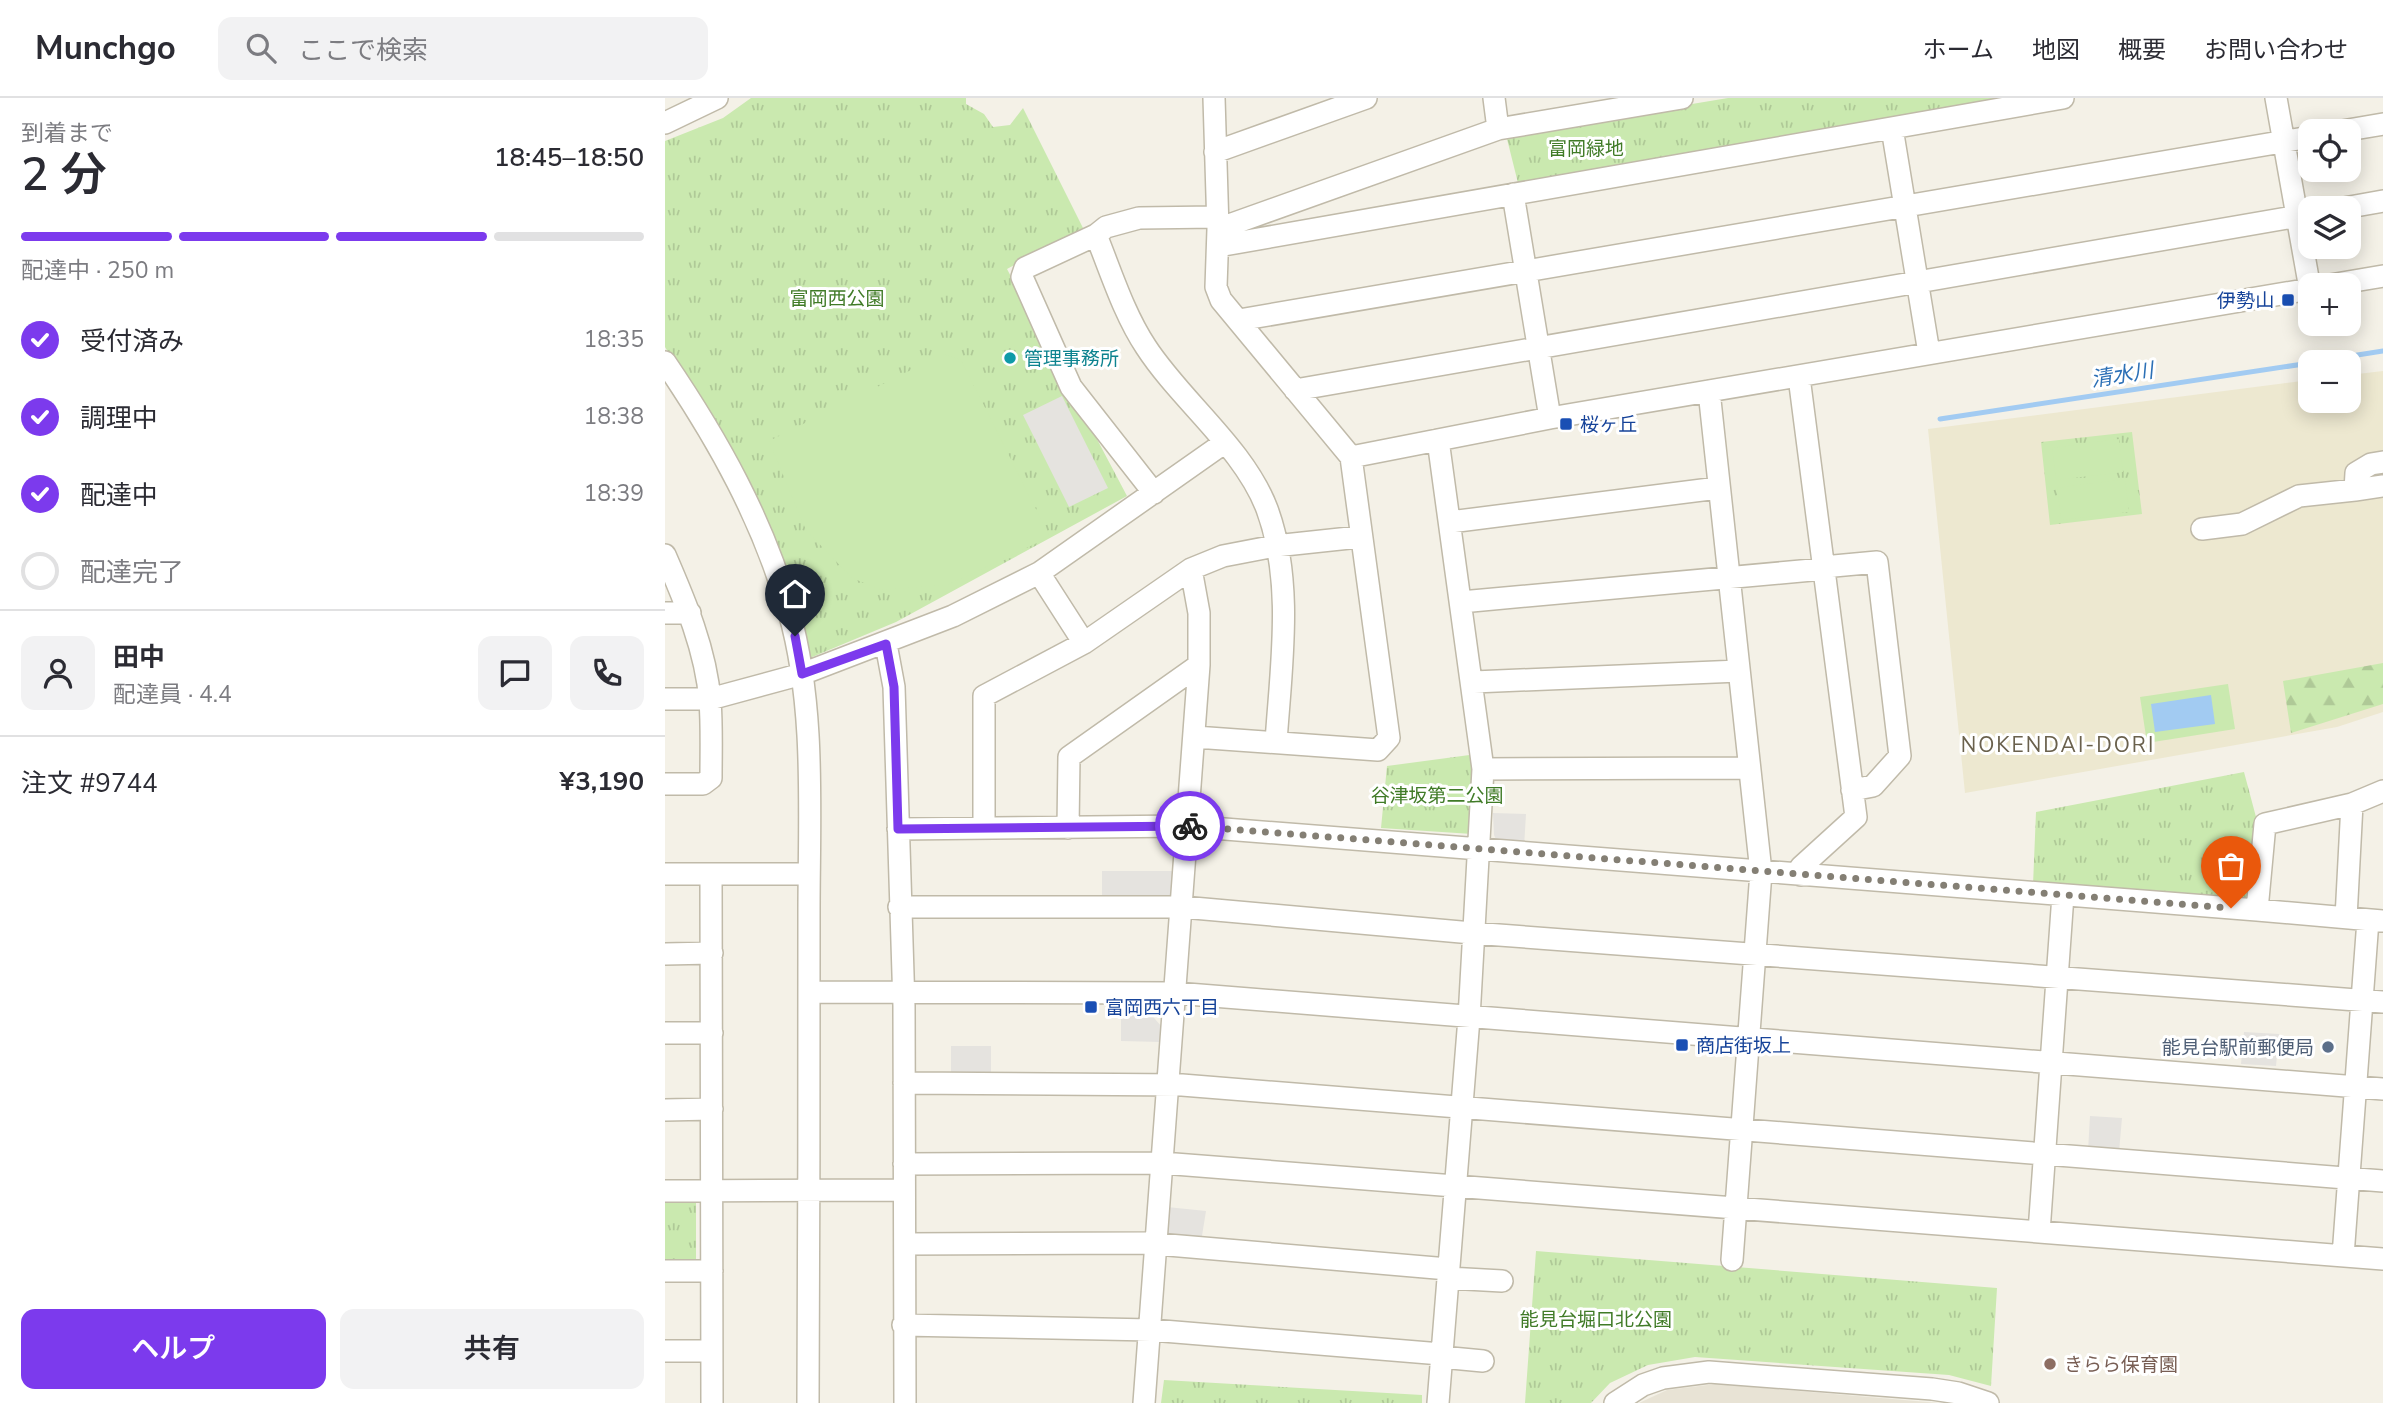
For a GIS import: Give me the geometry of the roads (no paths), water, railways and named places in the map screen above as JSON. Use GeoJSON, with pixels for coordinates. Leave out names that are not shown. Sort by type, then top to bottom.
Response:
{"type":"FeatureCollection","features":[{"type":"Feature","properties":{"kind":"street"},"geometry":{"type":"LineString","coordinates":[[665,123],[717,98]]}},
{"type":"Feature","properties":{"kind":"street"},"geometry":{"type":"LineString","coordinates":[[1195,737],[1378,750],[1389,738],[1350,457],[1221,300],[1216,287],[1214,98]]}},
{"type":"Feature","properties":{"kind":"street"},"geometry":{"type":"LineString","coordinates":[[1215,152],[1366,98]]}},
{"type":"Feature","properties":{"kind":"street"},"geometry":{"type":"LineString","coordinates":[[1494,98],[1498,129]]}},
{"type":"Feature","properties":{"kind":"street"},"geometry":{"type":"LineString","coordinates":[[1217,231],[1498,129],[1682,98]]}},
{"type":"Feature","properties":{"kind":"street"},"geometry":{"type":"LineString","coordinates":[[1154,493],[1071,387],[1022,277],[1025,268],[1096,235],[1106,226],[1139,218],[1217,231],[1513,194],[2063,98]]}},
{"type":"Feature","properties":{"kind":"street"},"geometry":{"type":"LineString","coordinates":[[2276,98],[2299,196]]}},
{"type":"Feature","properties":{"kind":"street"},"geometry":{"type":"LineString","coordinates":[[2361,128],[2383,124]]}},
{"type":"Feature","properties":{"kind":"street"},"geometry":{"type":"LineString","coordinates":[[1892,128],[1929,353]]}},
{"type":"Feature","properties":{"kind":"street"},"geometry":{"type":"LineString","coordinates":[[1239,320],[2298,139]]}},
{"type":"Feature","properties":{"kind":"street"},"geometry":{"type":"LineString","coordinates":[[1513,194],[1541,346],[1550,418]]}},
{"type":"Feature","properties":{"kind":"street"},"geometry":{"type":"LineString","coordinates":[[2361,205],[2383,201]]}},
{"type":"Feature","properties":{"kind":"street"},"geometry":{"type":"LineString","coordinates":[[1295,390],[2298,216]]}},
{"type":"Feature","properties":{"kind":"street"},"geometry":{"type":"LineString","coordinates":[[1096,235],[1146,347],[1224,443],[1256,487],[1266,506],[1275,546],[1284,632],[1276,742]]}},
{"type":"Feature","properties":{"kind":"street"},"geometry":{"type":"LineString","coordinates":[[2361,280],[2383,276]]}},
{"type":"Feature","properties":{"kind":"street"},"geometry":{"type":"LineString","coordinates":[[1350,457],[1550,418],[2298,291]]}},
{"type":"Feature","properties":{"kind":"street"},"geometry":{"type":"LineString","coordinates":[[665,362],[673,391],[730,464],[752,508],[789,612],[802,674],[807,728],[809,874],[808,1403]]}},
{"type":"Feature","properties":{"kind":"street"},"geometry":{"type":"LineString","coordinates":[[1799,377],[1856,817],[1801,867],[1801,874]]}},
{"type":"Feature","properties":{"kind":"street"},"geometry":{"type":"LineString","coordinates":[[1709,391],[1747,768],[1761,872],[1732,1260]]}},
{"type":"Feature","properties":{"kind":"street"},"geometry":{"type":"LineString","coordinates":[[1438,1403],[1469,1018],[1483,769],[1439,440]]}},
{"type":"Feature","properties":{"kind":"street"},"geometry":{"type":"LineString","coordinates":[[665,699],[710,699],[802,674],[886,644],[953,616],[1039,573],[1224,443]]}},
{"type":"Feature","properties":{"kind":"street"},"geometry":{"type":"LineString","coordinates":[[2355,490],[2356,472],[2371,464],[2383,463]]}},
{"type":"Feature","properties":{"kind":"street"},"geometry":{"type":"LineString","coordinates":[[2202,529],[2242,524],[2275,511],[2299,496],[2383,486]]}},
{"type":"Feature","properties":{"kind":"street"},"geometry":{"type":"LineString","coordinates":[[1450,522],[1718,488]]}},
{"type":"Feature","properties":{"kind":"street"},"geometry":{"type":"LineString","coordinates":[[984,827],[984,695],[1084,643],[1191,569],[1223,556],[1275,546],[1359,537]]}},
{"type":"Feature","properties":{"kind":"street"},"geometry":{"type":"LineString","coordinates":[[665,555],[690,613],[710,699],[711,778],[703,784],[665,784]]}},
{"type":"Feature","properties":{"kind":"street"},"geometry":{"type":"LineString","coordinates":[[1461,602],[1877,562],[1901,755],[1873,786],[1852,790]]}},
{"type":"Feature","properties":{"kind":"street"},"geometry":{"type":"LineString","coordinates":[[1144,1403],[1195,737],[1199,613],[1191,569]]}},
{"type":"Feature","properties":{"kind":"street"},"geometry":{"type":"LineString","coordinates":[[1039,573],[1084,643]]}},
{"type":"Feature","properties":{"kind":"street"},"geometry":{"type":"LineString","coordinates":[[665,613],[690,613]]}},
{"type":"Feature","properties":{"kind":"street"},"geometry":{"type":"LineString","coordinates":[[886,644],[894,687],[903,992],[905,1403]]}},
{"type":"Feature","properties":{"kind":"street"},"geometry":{"type":"LineString","coordinates":[[1068,828],[1069,757],[1199,665]]}},
{"type":"Feature","properties":{"kind":"street"},"geometry":{"type":"LineString","coordinates":[[1473,682],[1738,671]]}},
{"type":"Feature","properties":{"kind":"street"},"geometry":{"type":"LineString","coordinates":[[1483,769],[1747,768]]}},
{"type":"Feature","properties":{"kind":"street"},"geometry":{"type":"LineString","coordinates":[[2257,910],[2265,824],[2352,804],[2383,791]]}},
{"type":"Feature","properties":{"kind":"street"},"geometry":{"type":"LineString","coordinates":[[2346,918],[2352,804]]}},
{"type":"Feature","properties":{"kind":"street"},"geometry":{"type":"LineString","coordinates":[[898,829],[1187,826],[2375,920],[2361,1000],[2343,1256]]}},
{"type":"Feature","properties":{"kind":"street"},"geometry":{"type":"LineString","coordinates":[[665,874],[809,874]]}},
{"type":"Feature","properties":{"kind":"street"},"geometry":{"type":"LineString","coordinates":[[711,874],[712,1403]]}},
{"type":"Feature","properties":{"kind":"street"},"geometry":{"type":"LineString","coordinates":[[2039,1233],[2063,895]]}},
{"type":"Feature","properties":{"kind":"street"},"geometry":{"type":"LineString","coordinates":[[899,907],[1182,907],[1472,933],[2383,1002]]}},
{"type":"Feature","properties":{"kind":"street"},"geometry":{"type":"LineString","coordinates":[[665,954],[712,953]]}},
{"type":"Feature","properties":{"kind":"street"},"geometry":{"type":"LineString","coordinates":[[809,992],[1175,993],[2383,1090]]}},
{"type":"Feature","properties":{"kind":"street"},"geometry":{"type":"LineString","coordinates":[[665,1033],[712,1032]]}},
{"type":"Feature","properties":{"kind":"street"},"geometry":{"type":"LineString","coordinates":[[904,1083],[1170,1085],[1742,1128],[2383,1181]]}},
{"type":"Feature","properties":{"kind":"street"},"geometry":{"type":"LineString","coordinates":[[665,1110],[712,1110]]}},
{"type":"Feature","properties":{"kind":"street"},"geometry":{"type":"LineString","coordinates":[[904,1164],[1162,1163],[2383,1259]]}},
{"type":"Feature","properties":{"kind":"street"},"geometry":{"type":"LineString","coordinates":[[665,1191],[904,1190]]}},
{"type":"Feature","properties":{"kind":"street"},"geometry":{"type":"LineString","coordinates":[[905,1244],[1157,1245],[1448,1273],[1502,1281]]}},
{"type":"Feature","properties":{"kind":"street"},"geometry":{"type":"LineString","coordinates":[[665,1271],[712,1271]]}},
{"type":"Feature","properties":{"kind":"street"},"geometry":{"type":"LineString","coordinates":[[903,1325],[1151,1331],[1483,1361]]}},
{"type":"Feature","properties":{"kind":"street"},"geometry":{"type":"LineString","coordinates":[[665,1350],[711,1351]]}},
{"type":"Feature","properties":{"kind":"street"},"geometry":{"type":"LineString","coordinates":[[1615,1403],[1643,1385],[1663,1378],[1709,1372],[1932,1390],[1958,1393],[1988,1403]]}},
{"type":"Feature","properties":{"kind":"water"},"geometry":{"type":"Polygon","coordinates":[[[2211,695],[2215,724],[2155,732],[2151,704],[2211,695]]]}},
{"type":"Feature","properties":{"kind":"waterway","name":"清水川"},"geometry":{"type":"LineString","coordinates":[[2361,354],[2383,351]]}},
{"type":"Feature","properties":{"kind":"waterway","name":"清水川"},"geometry":{"type":"LineString","coordinates":[[1940,419],[2298,365]]}},
{"type":"Feature","properties":{"kind":"place","name":"伊勢山"},"geometry":{"type":"Point","coordinates":[2288,300]}},
{"type":"Feature","properties":{"kind":"place","name":"管理事務所"},"geometry":{"type":"Point","coordinates":[1010,358]}},
{"type":"Feature","properties":{"kind":"place","name":"桜ヶ丘"},"geometry":{"type":"Point","coordinates":[1566,424]}},
{"type":"Feature","properties":{"kind":"place","name":"富岡西六丁目"},"geometry":{"type":"Point","coordinates":[1091,1007]}},
{"type":"Feature","properties":{"kind":"place","name":"商店街坂上"},"geometry":{"type":"Point","coordinates":[1682,1045]}},
{"type":"Feature","properties":{"kind":"place","name":"能見台駅前郵便局"},"geometry":{"type":"Point","coordinates":[2328,1047]}},
{"type":"Feature","properties":{"kind":"place","name":"きらら保育園"},"geometry":{"type":"Point","coordinates":[2050,1364]}},
{"type":"Feature","properties":{"kind":"district","name":"NOKENDAI-DORI"},"geometry":{"type":"Point","coordinates":[2058,745]}},
{"type":"Feature","properties":{"kind":"park label","name":"富岡緑地"},"geometry":{"type":"Point","coordinates":[1586,148]}},
{"type":"Feature","properties":{"kind":"park label","name":"富岡西公園"},"geometry":{"type":"Point","coordinates":[837,298]}},
{"type":"Feature","properties":{"kind":"park label","name":"谷津坂第二公園"},"geometry":{"type":"Point","coordinates":[1437,795]}},
{"type":"Feature","properties":{"kind":"park label","name":"能見台堀口北公園"},"geometry":{"type":"Point","coordinates":[1596,1319]}}]}
